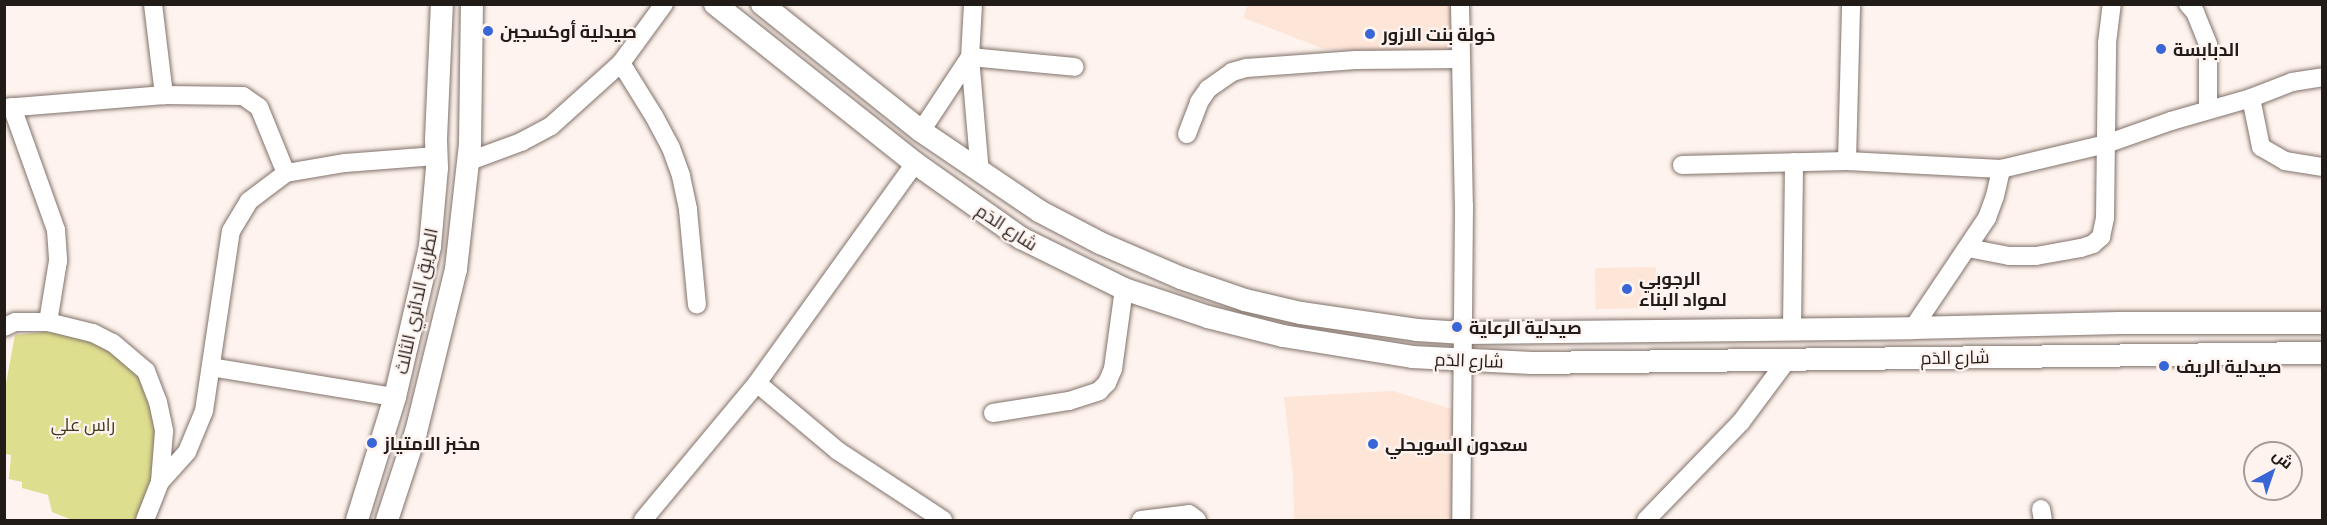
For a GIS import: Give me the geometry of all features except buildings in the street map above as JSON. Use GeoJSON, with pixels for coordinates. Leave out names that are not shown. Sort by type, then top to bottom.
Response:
{"type":"FeatureCollection","features":[{"type":"Feature","properties":{"kind":"main road","name":"الطريق الدائري الثالث"},"geometry":{"type":"LineString","coordinates":[[360,513],[395,397],[430,246],[442,4]]}},
{"type":"Feature","properties":{"kind":"main road","name":"الطريق الدائري الثالث"},"geometry":{"type":"LineString","coordinates":[[389,517],[416,432],[456,269],[470,144],[472,4]]}},
{"type":"Feature","properties":{"kind":"main road","name":"شارع الدَم"},"geometry":{"type":"LineString","coordinates":[[714,4],[915,163],[1021,238],[1124,289],[1208,317],[1283,336],[1413,357],[1532,363],[2322,353]]}},
{"type":"Feature","properties":{"kind":"main road","name":"شارع الدَم"},"geometry":{"type":"LineString","coordinates":[[762,4],[921,131],[1039,211],[1100,243],[1181,278],[1245,300],[1313,315],[1417,330],[1462,333],[1792,330],[2119,323],[2322,323]]}},
{"type":"Feature","properties":{"kind":"main road"},"geometry":{"type":"LineString","coordinates":[[360,513],[389,517]]}},
{"type":"Feature","properties":{"kind":"street"},"geometry":{"type":"LineString","coordinates":[[153,4],[164,95]]}},
{"type":"Feature","properties":{"kind":"street"},"geometry":{"type":"LineString","coordinates":[[467,162],[521,142],[551,126],[621,63],[664,4]]}},
{"type":"Feature","properties":{"kind":"street"},"geometry":{"type":"LineString","coordinates":[[973,4],[970,57],[980,173]]}},
{"type":"Feature","properties":{"kind":"street"},"geometry":{"type":"LineString","coordinates":[[1460,4],[1464,206],[1461,520]]}},
{"type":"Feature","properties":{"kind":"street"},"geometry":{"type":"LineString","coordinates":[[1847,161],[1851,4]]}},
{"type":"Feature","properties":{"kind":"street"},"geometry":{"type":"LineString","coordinates":[[1968,248],[2008,256],[2036,256],[2081,248],[2097,241],[2105,218],[2108,43],[2112,4]]}},
{"type":"Feature","properties":{"kind":"street"},"geometry":{"type":"LineString","coordinates":[[2188,4],[2195,12],[2208,45],[2208,110]]}},
{"type":"Feature","properties":{"kind":"street"},"geometry":{"type":"LineString","coordinates":[[921,131],[970,57]]}},
{"type":"Feature","properties":{"kind":"street"},"geometry":{"type":"LineString","coordinates":[[970,57],[1075,67]]}},
{"type":"Feature","properties":{"kind":"street"},"geometry":{"type":"LineString","coordinates":[[1187,134],[1199,102],[1208,89],[1232,72],[1246,68],[1356,60],[1461,59]]}},
{"type":"Feature","properties":{"kind":"street"},"geometry":{"type":"LineString","coordinates":[[621,63],[671,148],[681,176],[688,210],[696,305]]}},
{"type":"Feature","properties":{"kind":"street"},"geometry":{"type":"LineString","coordinates":[[1682,165],[1847,161],[2001,169],[2106,144],[2251,98],[2292,82],[2322,77]]}},
{"type":"Feature","properties":{"kind":"street"},"geometry":{"type":"LineString","coordinates":[[48,322],[58,261],[56,230],[8,108],[164,95],[243,96],[259,106],[286,173]]}},
{"type":"Feature","properties":{"kind":"street"},"geometry":{"type":"LineString","coordinates":[[2251,98],[2261,147],[2285,161],[2322,167]]}},
{"type":"Feature","properties":{"kind":"street"},"geometry":{"type":"LineString","coordinates":[[160,482],[180,461],[196,435],[204,411],[231,231],[249,201],[286,173],[345,163],[436,156]]}},
{"type":"Feature","properties":{"kind":"street"},"geometry":{"type":"LineString","coordinates":[[1792,330],[1794,162]]}},
{"type":"Feature","properties":{"kind":"street"},"geometry":{"type":"LineString","coordinates":[[643,520],[757,383],[915,163]]}},
{"type":"Feature","properties":{"kind":"street"},"geometry":{"type":"LineString","coordinates":[[1913,328],[1987,218],[2001,169]]}},
{"type":"Feature","properties":{"kind":"street"},"geometry":{"type":"LineString","coordinates":[[993,413],[1069,401],[1099,391],[1107,383],[1113,369],[1124,289]]}},
{"type":"Feature","properties":{"kind":"street"},"geometry":{"type":"LineString","coordinates":[[4,327],[15,322],[48,322],[104,338],[149,375],[159,402],[164,434],[160,482],[145,520]]}},
{"type":"Feature","properties":{"kind":"street"},"geometry":{"type":"LineString","coordinates":[[1646,520],[1741,422],[1788,359]]}},
{"type":"Feature","properties":{"kind":"street"},"geometry":{"type":"LineString","coordinates":[[211,367],[395,397]]}},
{"type":"Feature","properties":{"kind":"street"},"geometry":{"type":"LineString","coordinates":[[757,383],[838,451],[943,520]]}},
{"type":"Feature","properties":{"kind":"street"},"geometry":{"type":"LineString","coordinates":[[1141,520],[1189,514],[1197,520]]}},
{"type":"Feature","properties":{"kind":"shaded area","name":"خولة بنت الازور"},"geometry":{"type":"Polygon","coordinates":[[[1247,5],[1455,5],[1456,54],[1324,49],[1244,18],[1247,5]]]}},
{"type":"Feature","properties":{"kind":"shaded area","name":"الرجوبي لمواد البناء"},"geometry":{"type":"Polygon","coordinates":[[[1656,267],[1657,308],[1596,309],[1595,268],[1656,267]]]}},
{"type":"Feature","properties":{"kind":"shaded area","name":"سعدون السويحلي"},"geometry":{"type":"Polygon","coordinates":[[[1393,391],[1458,411],[1455,520],[1294,520],[1293,476],[1284,397],[1393,391]]]}},
{"type":"Feature","properties":{"kind":"green space","name":"راس علي"},"geometry":{"type":"Polygon","coordinates":[[[52,331],[103,340],[146,373],[164,436],[141,520],[72,520],[52,512],[48,495],[22,488],[22,482],[9,479],[11,455],[5,454],[5,389],[15,335],[52,331]]]}},
{"type":"Feature","properties":{"kind":"place","name":"صيدلية أوكسجين"},"geometry":{"type":"Point","coordinates":[488,31]}},
{"type":"Feature","properties":{"kind":"place","name":"خولة بنت الازور"},"geometry":{"type":"Point","coordinates":[1370,34]}},
{"type":"Feature","properties":{"kind":"place","name":"الدبابسة"},"geometry":{"type":"Point","coordinates":[2161,49]}},
{"type":"Feature","properties":{"kind":"place","name":"الرجوبي لمواد البناء"},"geometry":{"type":"Point","coordinates":[1627,289]}},
{"type":"Feature","properties":{"kind":"place","name":"صيدلية الرعاية"},"geometry":{"type":"Point","coordinates":[1457,327]}},
{"type":"Feature","properties":{"kind":"place","name":"صيدلية الريف"},"geometry":{"type":"Point","coordinates":[2164,366]}},
{"type":"Feature","properties":{"kind":"place","name":"مخبز اﻻمتياز"},"geometry":{"type":"Point","coordinates":[372,443]}},
{"type":"Feature","properties":{"kind":"place","name":"سعدون السويحلي"},"geometry":{"type":"Point","coordinates":[1373,444]}}]}
